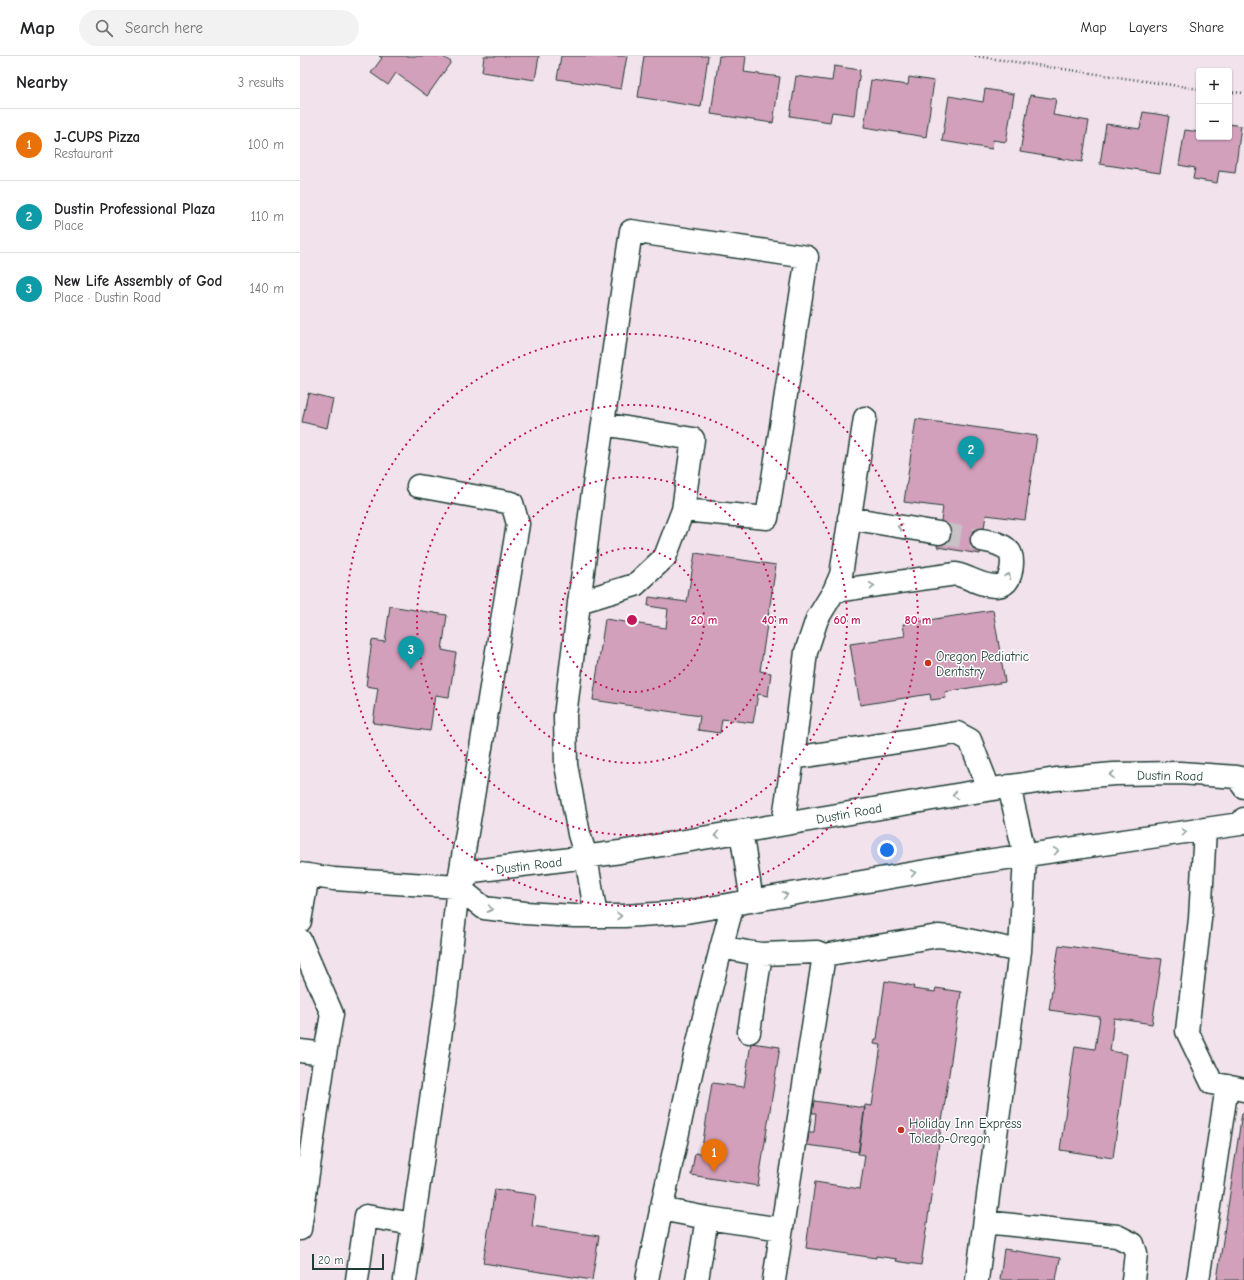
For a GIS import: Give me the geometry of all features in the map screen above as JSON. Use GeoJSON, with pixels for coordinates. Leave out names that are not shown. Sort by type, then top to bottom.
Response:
{"type":"FeatureCollection","features":[{"type":"Feature","properties":{"kind":"street"},"geometry":{"type":"LineString","coordinates":[[596,916],[586,857],[579,834],[566,765],[565,716],[592,499],[631,231],[807,257],[767,518],[683,510]]}},
{"type":"Feature","properties":{"kind":"street"},"geometry":{"type":"LineString","coordinates":[[783,824],[806,652],[816,619],[834,591],[840,575],[865,418]]}},
{"type":"Feature","properties":{"kind":"street"},"geometry":{"type":"LineString","coordinates":[[579,602],[635,585],[665,556],[683,510],[693,439],[603,424]]}},
{"type":"Feature","properties":{"kind":"street"},"geometry":{"type":"LineString","coordinates":[[405,1280],[446,996],[458,888],[518,524],[512,503],[418,486]]}},
{"type":"Feature","properties":{"kind":"street"},"geometry":{"type":"LineString","coordinates":[[849,518],[939,533]]}},
{"type":"Feature","properties":{"kind":"street"},"geometry":{"type":"LineString","coordinates":[[834,591],[956,574],[966,576],[974,581],[996,586],[1004,583],[1010,575],[1012,558],[1008,550],[996,543],[982,540]]}},
{"type":"Feature","properties":{"kind":"street"},"geometry":{"type":"LineString","coordinates":[[793,758],[957,733],[970,740],[999,788],[1025,856],[1020,952],[978,1280]]}},
{"type":"Feature","properties":{"kind":"street","name":"Dustin Road"},"geometry":{"type":"LineString","coordinates":[[458,888],[473,871],[586,857],[1056,779],[1114,774],[1180,773],[1237,777],[1244,787]]}},
{"type":"Feature","properties":{"kind":"street"},"geometry":{"type":"LineString","coordinates":[[300,921],[304,874],[334,879],[458,888],[484,908],[525,913],[596,916],[686,912],[973,863],[1240,824],[1244,819]]}},
{"type":"Feature","properties":{"kind":"street"},"geometry":{"type":"LineString","coordinates":[[1198,1280],[1235,1088],[1212,1083],[1187,1031],[1200,919],[1205,829]]}},
{"type":"Feature","properties":{"kind":"street"},"geometry":{"type":"LineString","coordinates":[[647,1280],[696,1051],[721,947],[742,902],[741,831]]}},
{"type":"Feature","properties":{"kind":"street"},"geometry":{"type":"LineString","coordinates":[[721,947],[761,954],[817,952],[824,955],[938,936],[958,938],[1020,952]]}},
{"type":"Feature","properties":{"kind":"street"},"geometry":{"type":"LineString","coordinates":[[300,940],[332,1014],[300,1229]]}},
{"type":"Feature","properties":{"kind":"street"},"geometry":{"type":"LineString","coordinates":[[749,1032],[761,954]]}},
{"type":"Feature","properties":{"kind":"street"},"geometry":{"type":"LineString","coordinates":[[774,1280],[824,955]]}},
{"type":"Feature","properties":{"kind":"street"},"geometry":{"type":"LineString","coordinates":[[300,1051],[325,1054]]}},
{"type":"Feature","properties":{"kind":"street"},"geometry":{"type":"LineString","coordinates":[[661,1209],[707,1218],[782,1229]]}},
{"type":"Feature","properties":{"kind":"street"},"geometry":{"type":"LineString","coordinates":[[357,1280],[366,1216],[413,1224]]}},
{"type":"Feature","properties":{"kind":"street"},"geometry":{"type":"LineString","coordinates":[[697,1280],[707,1218]]}},
{"type":"Feature","properties":{"kind":"street"},"geometry":{"type":"LineString","coordinates":[[985,1222],[1117,1236],[1133,1244],[1136,1253],[1133,1280]]}},
{"type":"Feature","properties":{"kind":"path"},"geometry":{"type":"LineString","coordinates":[[975,56],[1196,89]]}},
{"type":"Feature","properties":{"kind":"path"},"geometry":{"type":"LineString","coordinates":[[1232,92],[1244,93]]}},
{"type":"Feature","properties":{"kind":"building"},"geometry":{"type":"Polygon","coordinates":[[[379,56],[442,56],[451,62],[427,96],[396,73],[388,85],[371,73],[382,58],[379,56]]]}},
{"type":"Feature","properties":{"kind":"building"},"geometry":{"type":"Polygon","coordinates":[[[484,56],[539,56],[535,80],[482,72],[484,56]]]}},
{"type":"Feature","properties":{"kind":"building"},"geometry":{"type":"Polygon","coordinates":[[[561,56],[627,56],[621,89],[557,79],[561,56]]]}},
{"type":"Feature","properties":{"kind":"building"},"geometry":{"type":"Polygon","coordinates":[[[644,56],[708,56],[701,107],[638,97],[644,56]]]}},
{"type":"Feature","properties":{"kind":"building"},"geometry":{"type":"Polygon","coordinates":[[[719,56],[746,56],[744,72],[780,77],[773,123],[711,114],[719,56]]]}},
{"type":"Feature","properties":{"kind":"building"},"geometry":{"type":"Polygon","coordinates":[[[834,66],[860,70],[854,115],[832,112],[830,122],[790,116],[796,76],[832,81],[834,66]]]}},
{"type":"Feature","properties":{"kind":"building"},"geometry":{"type":"Polygon","coordinates":[[[909,77],[934,81],[926,137],[864,127],[871,80],[908,85],[909,77]]]}},
{"type":"Feature","properties":{"kind":"building"},"geometry":{"type":"Polygon","coordinates":[[[985,89],[1014,94],[1006,142],[993,140],[992,149],[942,141],[949,96],[983,102],[985,89]]]}},
{"type":"Feature","properties":{"kind":"building"},"geometry":{"type":"Polygon","coordinates":[[[1030,95],[1056,99],[1053,115],[1089,121],[1082,162],[1020,152],[1030,95]]]}},
{"type":"Feature","properties":{"kind":"building"},"geometry":{"type":"Polygon","coordinates":[[[1143,112],[1169,116],[1160,173],[1100,164],[1106,124],[1140,129],[1143,112]]]}},
{"type":"Feature","properties":{"kind":"building"},"geometry":{"type":"Polygon","coordinates":[[[1232,124],[1241,126],[1235,173],[1219,171],[1217,183],[1193,179],[1195,168],[1179,165],[1185,130],[1196,132],[1196,140],[1232,140],[1232,124]]]}},
{"type":"Feature","properties":{"kind":"building"},"geometry":{"type":"Polygon","coordinates":[[[308,393],[333,399],[327,428],[302,422],[308,393]]]}},
{"type":"Feature","properties":{"kind":"building"},"geometry":{"type":"Polygon","coordinates":[[[916,419],[1037,436],[1025,520],[986,515],[980,554],[937,547],[943,507],[904,502],[916,419]]]}},
{"type":"Feature","properties":{"kind":"building"},"geometry":{"type":"Polygon","coordinates":[[[695,553],[776,565],[760,671],[771,673],[768,696],[758,694],[753,723],[722,719],[720,733],[698,730],[700,716],[593,700],[605,619],[666,628],[668,609],[648,606],[649,597],[687,602],[695,553]]]}},
{"type":"Feature","properties":{"kind":"building"},"geometry":{"type":"Polygon","coordinates":[[[390,606],[447,615],[442,650],[456,653],[449,697],[435,695],[430,731],[373,723],[378,688],[366,686],[372,640],[385,642],[390,606]]]}},
{"type":"Feature","properties":{"kind":"building","name":"Oregon Pediatric Dentistry"},"geometry":{"type":"Polygon","coordinates":[[[993,610],[1005,682],[945,692],[946,698],[931,700],[930,694],[860,705],[850,644],[905,636],[903,624],[993,610]]]}},
{"type":"Feature","properties":{"kind":"building"},"geometry":{"type":"Polygon","coordinates":[[[1059,945],[1162,959],[1152,1024],[1114,1018],[1110,1051],[1127,1054],[1113,1158],[1060,1150],[1075,1046],[1095,1049],[1100,1017],[1049,1010],[1059,945]]]}},
{"type":"Feature","properties":{"kind":"building","name":"Holiday Inn Express Toledo-Oregon"},"geometry":{"type":"Polygon","coordinates":[[[885,981],[914,986],[913,989],[935,992],[936,988],[961,992],[921,1265],[896,1261],[897,1259],[876,1256],[876,1258],[806,1248],[815,1182],[860,1189],[865,1155],[858,1154],[865,1105],[872,1106],[881,1045],[874,1044],[875,1039],[877,1039],[885,981]]]}},
{"type":"Feature","properties":{"kind":"building"},"geometry":{"type":"Polygon","coordinates":[[[751,1043],[780,1047],[758,1186],[691,1175],[695,1153],[701,1154],[712,1083],[744,1087],[751,1043]]]}},
{"type":"Feature","properties":{"kind":"building"},"geometry":{"type":"Polygon","coordinates":[[[814,1101],[865,1108],[859,1152],[807,1145],[809,1132],[814,1132],[816,1113],[812,1113],[814,1101]]]}},
{"type":"Feature","properties":{"kind":"building"},"geometry":{"type":"Polygon","coordinates":[[[1242,1113],[1244,1113],[1244,1280],[1217,1280],[1242,1113]]]}},
{"type":"Feature","properties":{"kind":"building"},"geometry":{"type":"Polygon","coordinates":[[[495,1189],[536,1195],[532,1226],[599,1236],[592,1280],[483,1263],[495,1189]]]}},
{"type":"Feature","properties":{"kind":"building"},"geometry":{"type":"Polygon","coordinates":[[[1004,1249],[1060,1258],[1056,1280],[1000,1280],[1004,1249]]]}},
{"type":"Feature","properties":{"kind":"tunnel"},"geometry":{"type":"LineString","coordinates":[[939,533],[982,540]]}},
{"type":"Feature","properties":{"kind":"place","name":"Dustin Professional Plaza"},"geometry":{"type":"Point","coordinates":[971,469]}},
{"type":"Feature","properties":{"kind":"place","name":"Oregon Pediatric Dentistry"},"geometry":{"type":"Point","coordinates":[928,663]}},
{"type":"Feature","properties":{"kind":"place","name":"New Life Assembly of God"},"geometry":{"type":"Point","coordinates":[411,669]}},
{"type":"Feature","properties":{"kind":"place","name":"Holiday Inn Express Toledo-Oregon"},"geometry":{"type":"Point","coordinates":[901,1130]}},
{"type":"Feature","properties":{"kind":"place","name":"J-CUPS Pizza"},"geometry":{"type":"Point","coordinates":[714,1172]}}]}
